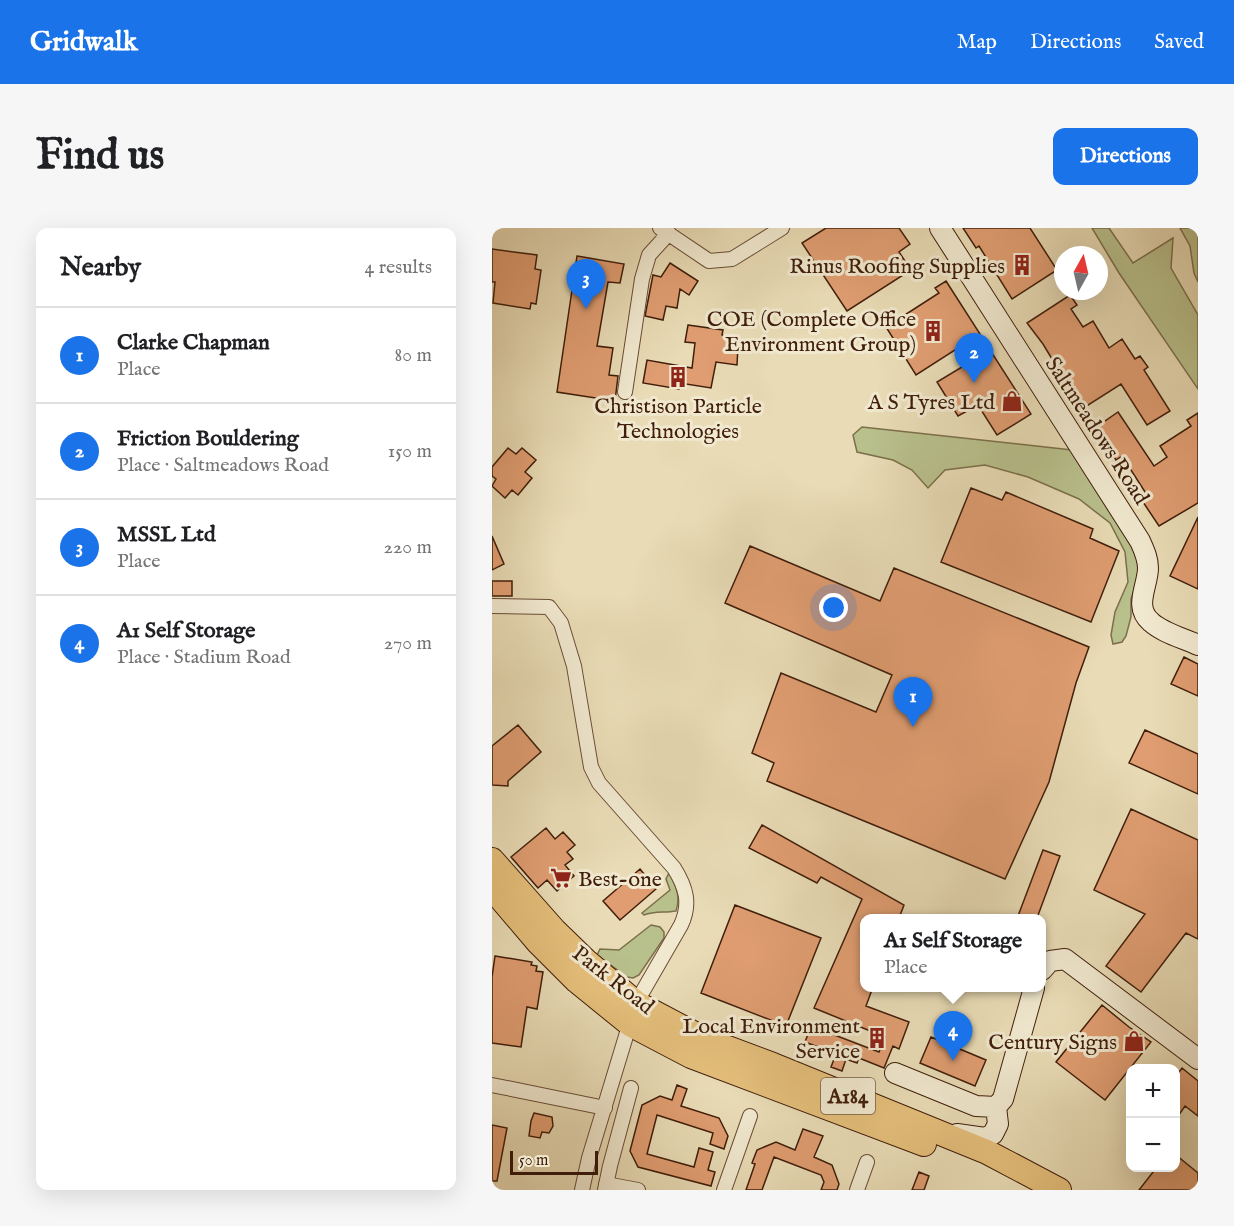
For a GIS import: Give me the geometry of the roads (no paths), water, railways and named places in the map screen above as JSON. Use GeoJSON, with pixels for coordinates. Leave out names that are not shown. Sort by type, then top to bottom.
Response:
{"type":"FeatureCollection","features":[{"type":"Feature","properties":{"kind":"highway","name":"Park Road"},"geometry":{"type":"LineString","coordinates":[[492,860],[633,1013]]}},
{"type":"Feature","properties":{"kind":"highway","name":"Park Road"},"geometry":{"type":"LineString","coordinates":[[492,888],[538,942],[577,981],[633,1013],[706,1040],[737,1062],[969,1161],[1024,1190]]}},
{"type":"Feature","properties":{"kind":"highway","name":"Park Road"},"geometry":{"type":"LineString","coordinates":[[737,1062],[942,1134],[987,1152],[1059,1190]]}},
{"type":"Feature","properties":{"kind":"street"},"geometry":{"type":"LineString","coordinates":[[625,392],[642,279],[649,255],[664,230],[709,261],[732,259],[782,228]]}},
{"type":"Feature","properties":{"kind":"street","name":"Saltmeadows Road"},"geometry":{"type":"LineString","coordinates":[[940,228],[1140,541],[1147,558],[1148,569],[1142,604],[1146,618],[1152,624],[1198,645]]}},
{"type":"Feature","properties":{"kind":"street"},"geometry":{"type":"LineString","coordinates":[[492,606],[549,608],[561,623],[574,666],[591,767],[599,783],[674,868],[684,883],[687,900],[686,915],[633,1013],[589,1158],[582,1190]]}},
{"type":"Feature","properties":{"kind":"street"},"geometry":{"type":"LineString","coordinates":[[1046,966],[1050,962],[1065,959],[1198,1059]]}},
{"type":"Feature","properties":{"kind":"street"},"geometry":{"type":"LineString","coordinates":[[942,1134],[985,1138],[993,1134],[998,1124],[996,1107],[1003,1099],[1033,992]]}},
{"type":"Feature","properties":{"kind":"street"},"geometry":{"type":"LineString","coordinates":[[895,1073],[976,1106],[996,1107]]}},
{"type":"Feature","properties":{"kind":"street"},"geometry":{"type":"LineString","coordinates":[[492,1085],[604,1108]]}},
{"type":"Feature","properties":{"kind":"street"},"geometry":{"type":"LineString","coordinates":[[631,1088],[606,1187],[638,1190]]}},
{"type":"Feature","properties":{"kind":"street"},"geometry":{"type":"LineString","coordinates":[[724,1190],[750,1116]]}},
{"type":"Feature","properties":{"kind":"street"},"geometry":{"type":"LineString","coordinates":[[857,1190],[867,1162]]}},
{"type":"Feature","properties":{"kind":"place","name":"Rinus Roofing Supplies"},"geometry":{"type":"Point","coordinates":[1022,265]}},
{"type":"Feature","properties":{"kind":"place","name":"MSSL Ltd"},"geometry":{"type":"Point","coordinates":[586,309]}},
{"type":"Feature","properties":{"kind":"place","name":"COE (Complete Office Environment Group)"},"geometry":{"type":"Point","coordinates":[933,331]}},
{"type":"Feature","properties":{"kind":"place","name":"Christison Particle Technologies"},"geometry":{"type":"Point","coordinates":[678,377]}},
{"type":"Feature","properties":{"kind":"place","name":"Friction Bouldering"},"geometry":{"type":"Point","coordinates":[974,383]}},
{"type":"Feature","properties":{"kind":"place","name":"A S Tyres Ltd"},"geometry":{"type":"Point","coordinates":[1012,401]}},
{"type":"Feature","properties":{"kind":"place","name":"Clarke Chapman"},"geometry":{"type":"Point","coordinates":[913,727]}},
{"type":"Feature","properties":{"kind":"place","name":"Best-one"},"geometry":{"type":"Point","coordinates":[561,878]}},
{"type":"Feature","properties":{"kind":"place","name":"Local Environment Service"},"geometry":{"type":"Point","coordinates":[877,1038]}},
{"type":"Feature","properties":{"kind":"place","name":"Century Signs"},"geometry":{"type":"Point","coordinates":[1134,1041]}},
{"type":"Feature","properties":{"kind":"place","name":"A1 Self Storage"},"geometry":{"type":"Point","coordinates":[953,1061]}}]}
